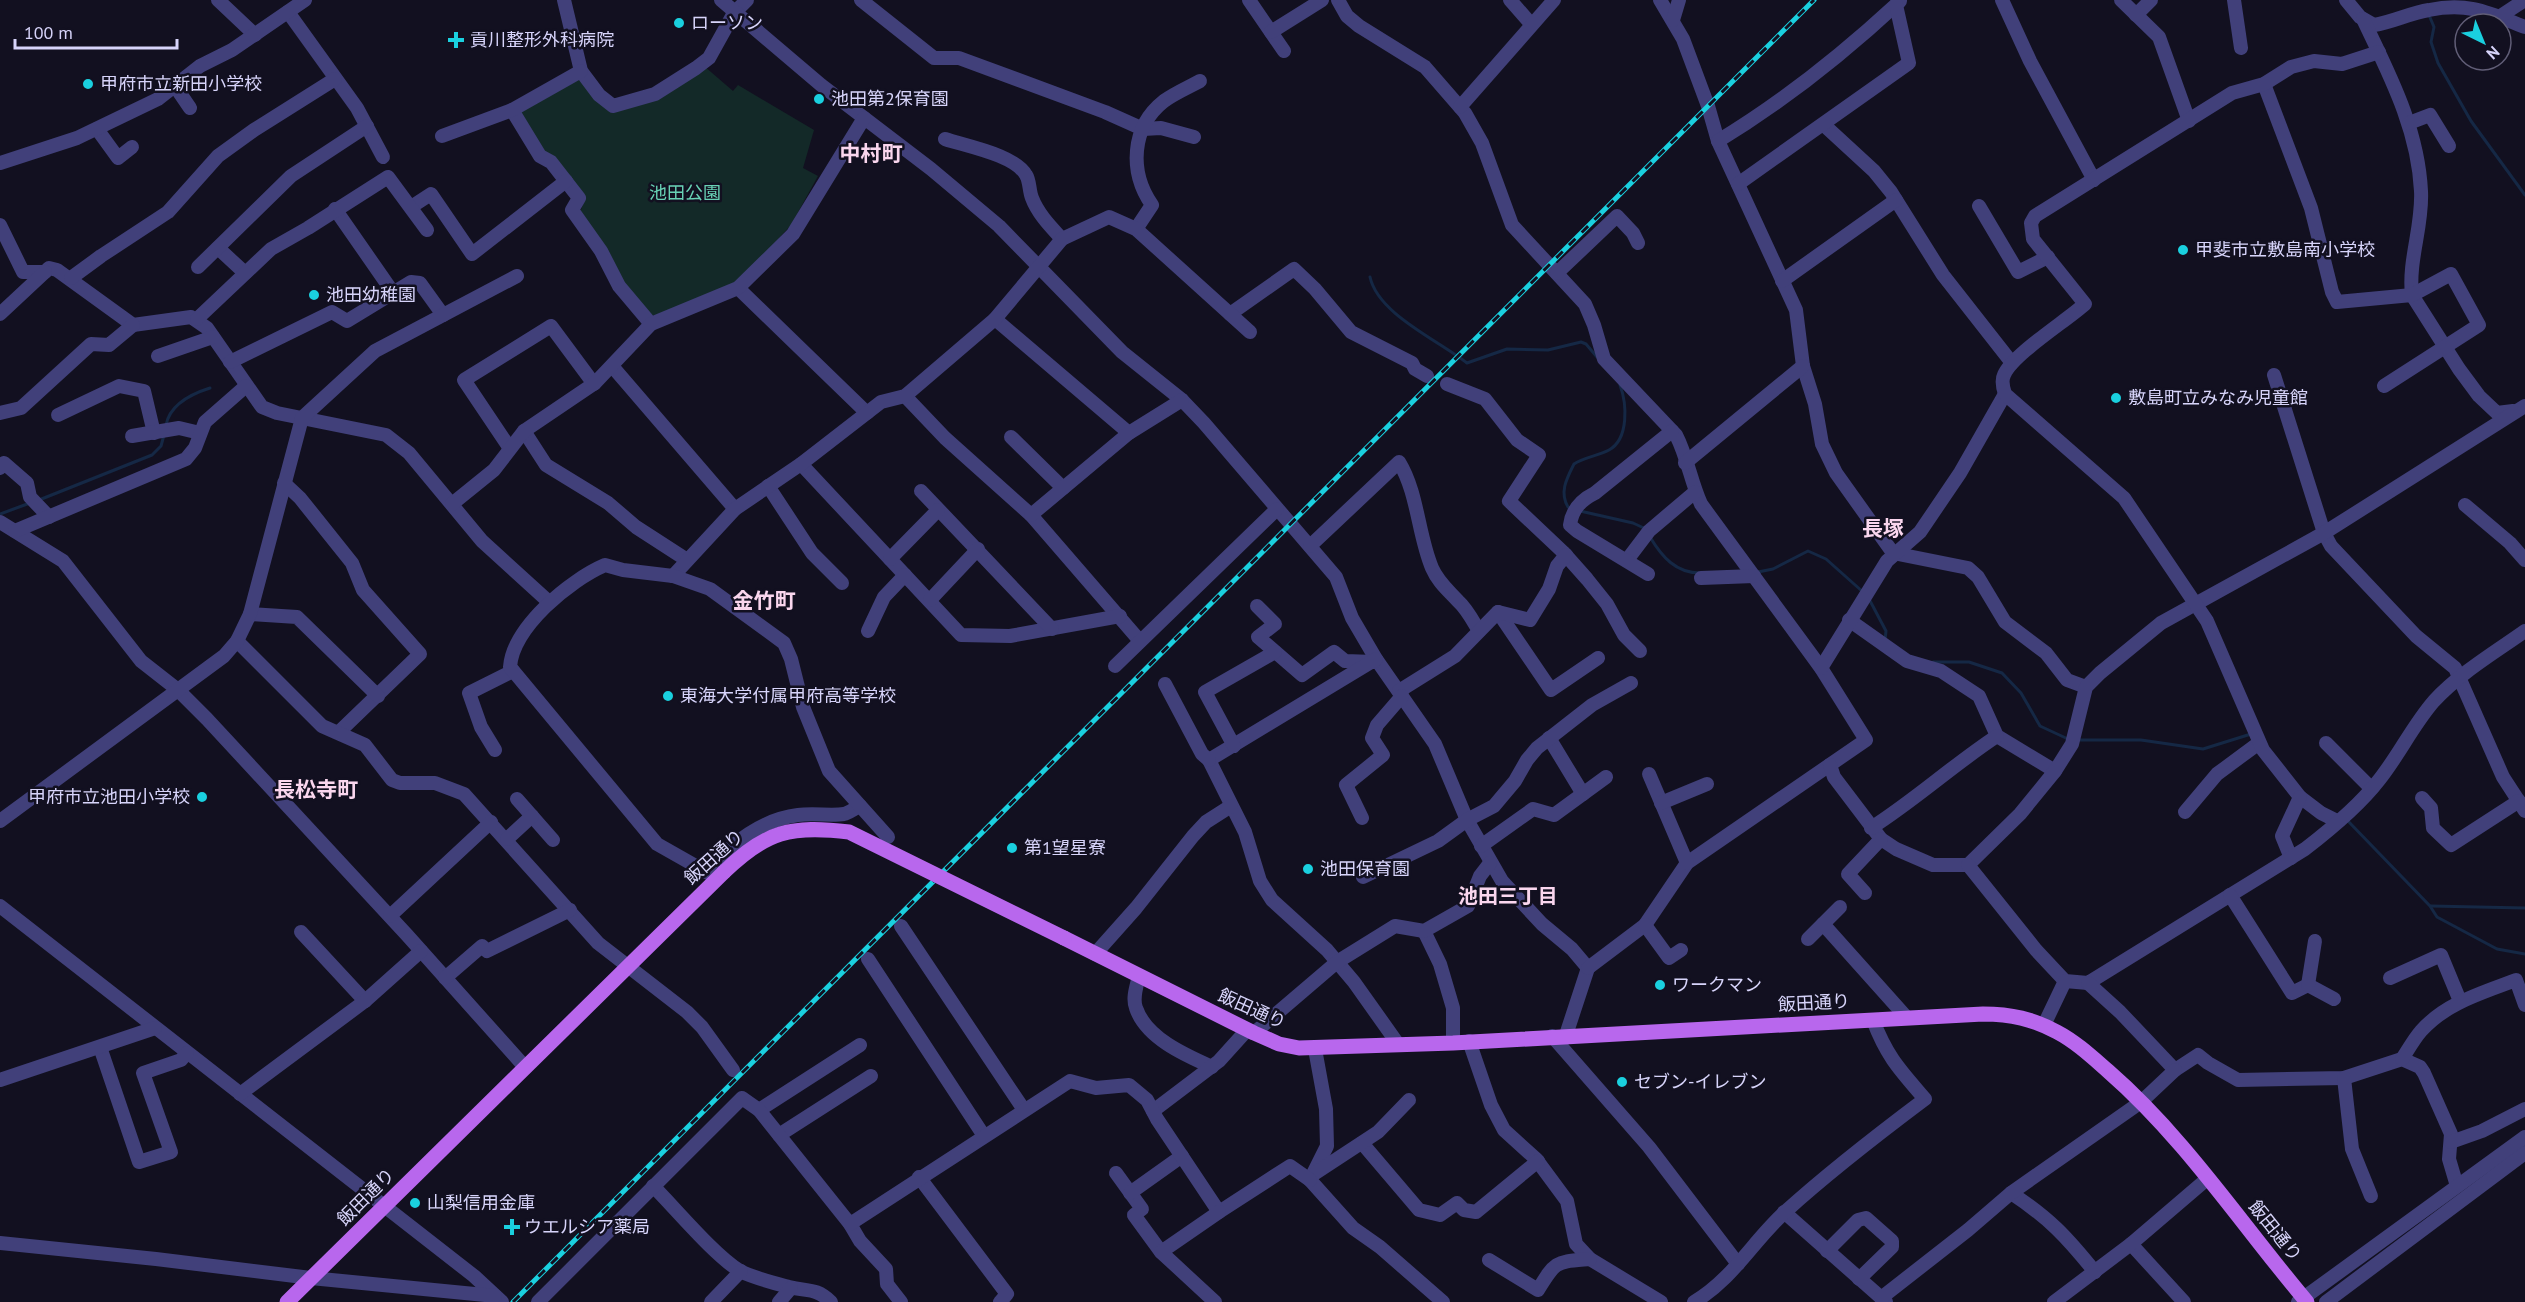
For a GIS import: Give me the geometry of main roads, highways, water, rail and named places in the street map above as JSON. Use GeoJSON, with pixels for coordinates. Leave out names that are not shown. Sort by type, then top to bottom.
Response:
{"type":"FeatureCollection","features":[{"type":"Feature","properties":{"kind":"main road","name":"飯田通り"},"geometry":{"type":"LineString","coordinates":[[287,1302],[627,967],[715,874],[765,840],[782,833],[802,829],[849,832],[1279,1044],[1315,1049],[2009,1014],[2044,1025],[2075,1044],[2141,1102],[2207,1179],[2303,1301]]}},
{"type":"Feature","properties":{"kind":"waterway"},"geometry":{"type":"LineString","coordinates":[[2429,15],[2434,27],[2431,42],[2438,63],[2471,121],[2525,195]]}},
{"type":"Feature","properties":{"kind":"waterway"},"geometry":{"type":"LineString","coordinates":[[1370,277],[1384,303],[1411,325],[1467,363],[1507,349],[1548,350],[1581,342],[1586,344],[1597,357]]}},
{"type":"Feature","properties":{"kind":"waterway"},"geometry":{"type":"LineString","coordinates":[[1571,508],[1565,501],[1564,490],[1574,464],[1609,450],[1620,438],[1625,420],[1620,385]]}},
{"type":"Feature","properties":{"kind":"waterway"},"geometry":{"type":"LineString","coordinates":[[166,425],[172,411],[182,401],[210,388]]}},
{"type":"Feature","properties":{"kind":"waterway"},"geometry":{"type":"LineString","coordinates":[[39,500],[152,455],[161,446],[164,435]]}},
{"type":"Feature","properties":{"kind":"waterway"},"geometry":{"type":"LineString","coordinates":[[0,514],[30,503]]}},
{"type":"Feature","properties":{"kind":"waterway"},"geometry":{"type":"LineString","coordinates":[[1580,511],[1633,523],[1646,529]]}},
{"type":"Feature","properties":{"kind":"waterway"},"geometry":{"type":"LineString","coordinates":[[1650,537],[1670,562],[1684,570],[1700,573]]}},
{"type":"Feature","properties":{"kind":"waterway"},"geometry":{"type":"LineString","coordinates":[[1758,572],[1773,569],[1808,551],[1826,559],[1863,592]]}},
{"type":"Feature","properties":{"kind":"waterway"},"geometry":{"type":"LineString","coordinates":[[1868,597],[1886,631],[1885,640]]}},
{"type":"Feature","properties":{"kind":"waterway"},"geometry":{"type":"LineString","coordinates":[[1933,662],[1969,662],[2002,673],[2021,693],[2040,726],[2068,739]]}},
{"type":"Feature","properties":{"kind":"waterway"},"geometry":{"type":"LineString","coordinates":[[2077,740],[2141,740],[2203,749],[2251,734]]}},
{"type":"Feature","properties":{"kind":"waterway"},"geometry":{"type":"LineString","coordinates":[[2347,820],[2430,906],[2437,917],[2497,949],[2525,954]]}},
{"type":"Feature","properties":{"kind":"waterway"},"geometry":{"type":"LineString","coordinates":[[2431,906],[2525,908]]}},
{"type":"Feature","properties":{"kind":"railway"},"geometry":{"type":"LineString","coordinates":[[513,1302],[1814,0]]}},
{"type":"Feature","properties":{"kind":"place","name":"ローソン"},"geometry":{"type":"Point","coordinates":[679,23]}},
{"type":"Feature","properties":{"kind":"place","name":"貢川整形外科病院"},"geometry":{"type":"Point","coordinates":[456,40]}},
{"type":"Feature","properties":{"kind":"place","name":"甲府市立新田小学校"},"geometry":{"type":"Point","coordinates":[88,84]}},
{"type":"Feature","properties":{"kind":"place","name":"池田第2保育園"},"geometry":{"type":"Point","coordinates":[819,99]}},
{"type":"Feature","properties":{"kind":"place","name":"甲斐市立敷島南小学校"},"geometry":{"type":"Point","coordinates":[2183,250]}},
{"type":"Feature","properties":{"kind":"place","name":"池田幼稚園"},"geometry":{"type":"Point","coordinates":[314,295]}},
{"type":"Feature","properties":{"kind":"place","name":"敷島町立みなみ児童館"},"geometry":{"type":"Point","coordinates":[2116,398]}},
{"type":"Feature","properties":{"kind":"place","name":"東海大学付属甲府高等学校"},"geometry":{"type":"Point","coordinates":[668,696]}},
{"type":"Feature","properties":{"kind":"place","name":"甲府市立池田小学校"},"geometry":{"type":"Point","coordinates":[202,797]}},
{"type":"Feature","properties":{"kind":"place","name":"第1望星寮"},"geometry":{"type":"Point","coordinates":[1012,848]}},
{"type":"Feature","properties":{"kind":"place","name":"池田保育園"},"geometry":{"type":"Point","coordinates":[1308,869]}},
{"type":"Feature","properties":{"kind":"place","name":"ワークマン"},"geometry":{"type":"Point","coordinates":[1660,985]}},
{"type":"Feature","properties":{"kind":"place","name":"セブン-イレブン"},"geometry":{"type":"Point","coordinates":[1622,1082]}},
{"type":"Feature","properties":{"kind":"place","name":"山梨信用金庫"},"geometry":{"type":"Point","coordinates":[415,1203]}},
{"type":"Feature","properties":{"kind":"place","name":"ウエルシア薬局"},"geometry":{"type":"Point","coordinates":[512,1227]}},
{"type":"Feature","properties":{"kind":"district","name":"中村町"},"geometry":{"type":"Point","coordinates":[871,154]}},
{"type":"Feature","properties":{"kind":"district","name":"長塚"},"geometry":{"type":"Point","coordinates":[1883,529]}},
{"type":"Feature","properties":{"kind":"district","name":"金竹町"},"geometry":{"type":"Point","coordinates":[764,601]}},
{"type":"Feature","properties":{"kind":"district","name":"長松寺町"},"geometry":{"type":"Point","coordinates":[316,790]}},
{"type":"Feature","properties":{"kind":"district","name":"池田三丁目"},"geometry":{"type":"Point","coordinates":[1508,896]}},
{"type":"Feature","properties":{"kind":"park label","name":"池田公園"},"geometry":{"type":"Point","coordinates":[685,193]}}]}
